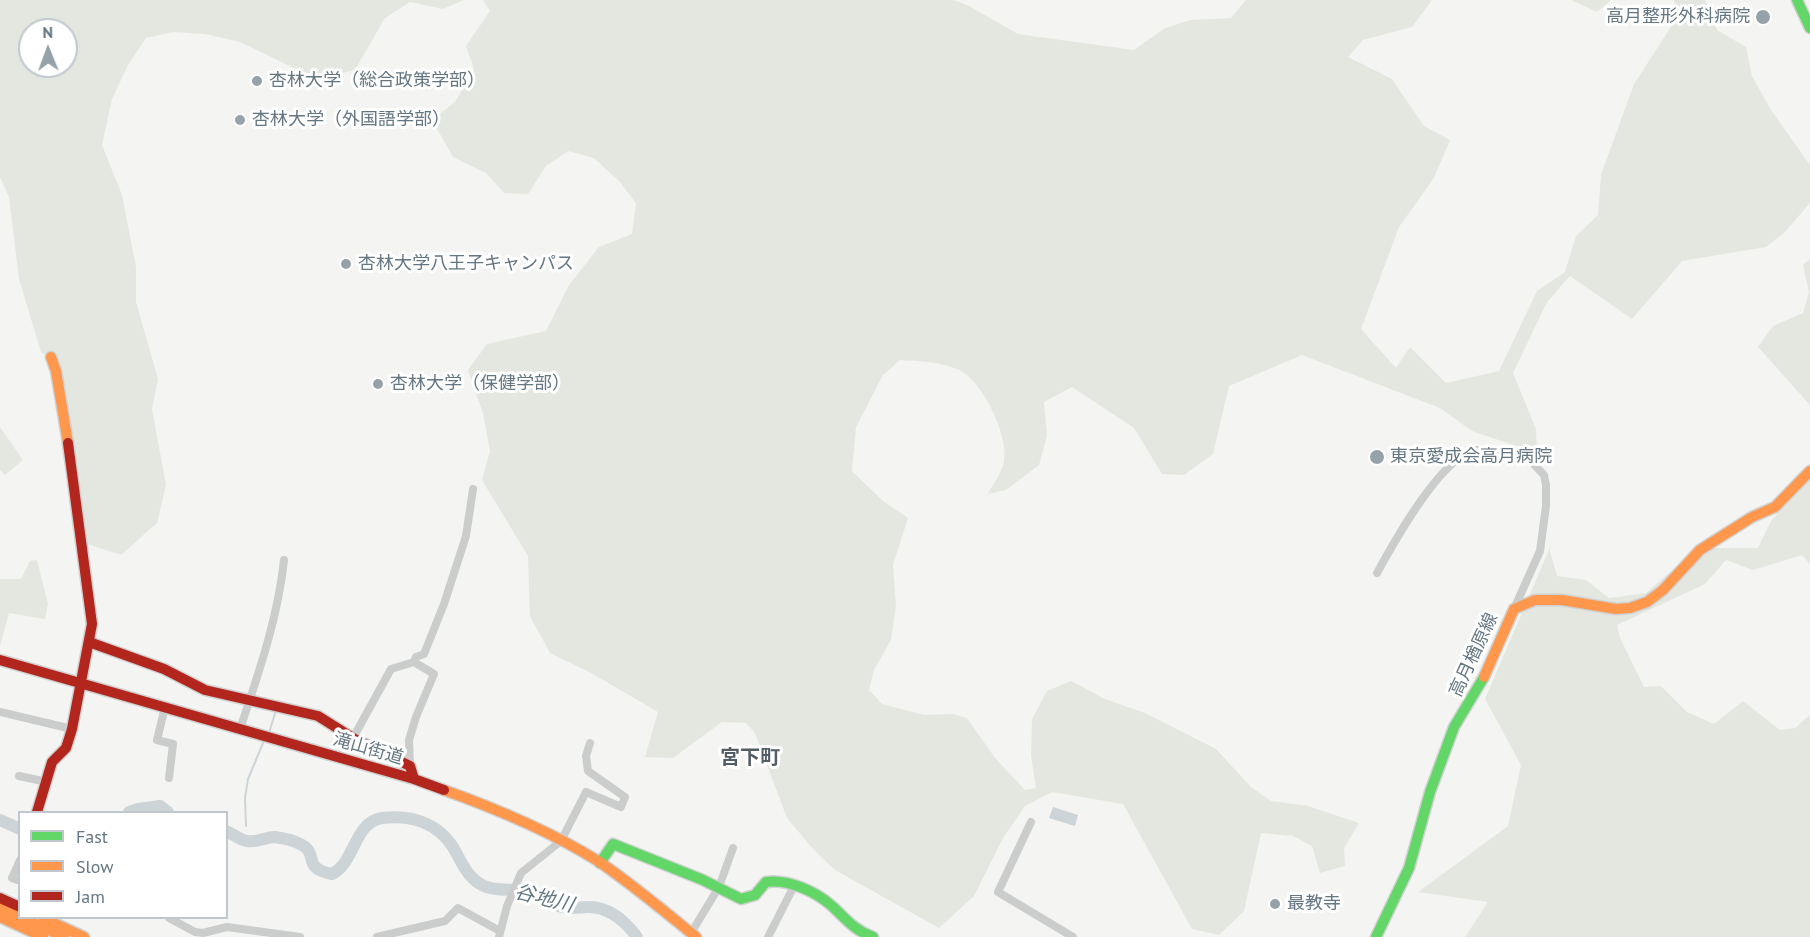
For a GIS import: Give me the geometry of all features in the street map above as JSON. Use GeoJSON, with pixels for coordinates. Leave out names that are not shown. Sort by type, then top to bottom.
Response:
{"type":"FeatureCollection","features":[{"type":"Feature","properties":{"kind":"main road"},"geometry":{"type":"LineString","coordinates":[[1797,0],[1810,28]]}},
{"type":"Feature","properties":{"kind":"main road"},"geometry":{"type":"LineString","coordinates":[[38,811],[52,762],[66,748],[72,729],[92,624],[63,410],[51,357]]}},
{"type":"Feature","properties":{"kind":"main road","name":"高月楢原線"},"geometry":{"type":"LineString","coordinates":[[1376,937],[1409,868],[1430,792],[1454,727],[1483,680],[1514,609],[1535,600],[1562,600],[1616,609],[1630,608],[1647,602],[1663,590],[1700,550],[1752,517],[1775,507],[1810,471]]}},
{"type":"Feature","properties":{"kind":"main road"},"geometry":{"type":"LineString","coordinates":[[89,642],[164,669],[205,690],[318,716],[353,738],[410,766],[414,779]]}},
{"type":"Feature","properties":{"kind":"main road","name":"滝山街道"},"geometry":{"type":"LineString","coordinates":[[0,660],[414,779],[503,812],[600,863],[693,935]]}},
{"type":"Feature","properties":{"kind":"main road"},"geometry":{"type":"LineString","coordinates":[[600,863],[613,844],[639,858],[684,872],[719,887],[736,898],[746,899],[757,895],[766,882],[780,881],[826,901],[857,932],[873,937]]}},
{"type":"Feature","properties":{"kind":"main road"},"geometry":{"type":"LineString","coordinates":[[0,898],[18,906]]}},
{"type":"Feature","properties":{"kind":"main road"},"geometry":{"type":"LineString","coordinates":[[0,907],[18,916]]}},
{"type":"Feature","properties":{"kind":"main road"},"geometry":{"type":"LineString","coordinates":[[0,917],[43,937]]}},
{"type":"Feature","properties":{"kind":"main road"},"geometry":{"type":"LineString","coordinates":[[25,919],[64,937]]}},
{"type":"Feature","properties":{"kind":"main road"},"geometry":{"type":"LineString","coordinates":[[45,919],[84,937]]}},
{"type":"Feature","properties":{"kind":"street"},"geometry":{"type":"LineString","coordinates":[[1377,573],[1409,515],[1457,459],[1468,452],[1478,450],[1529,459],[1544,475],[1546,485],[1544,525],[1540,551],[1514,609]]}},
{"type":"Feature","properties":{"kind":"street"},"geometry":{"type":"LineString","coordinates":[[353,738],[391,669],[414,662],[416,657],[424,654],[444,604],[466,536],[473,489]]}},
{"type":"Feature","properties":{"kind":"street"},"geometry":{"type":"LineString","coordinates":[[240,729],[280,593],[284,561]]}},
{"type":"Feature","properties":{"kind":"street"},"geometry":{"type":"LineString","coordinates":[[410,766],[409,740],[434,674],[414,662]]}},
{"type":"Feature","properties":{"kind":"street"},"geometry":{"type":"LineString","coordinates":[[165,707],[157,740],[173,744],[169,778]]}},
{"type":"Feature","properties":{"kind":"street"},"geometry":{"type":"LineString","coordinates":[[0,712],[72,729]]}},
{"type":"Feature","properties":{"kind":"street"},"geometry":{"type":"LineString","coordinates":[[377,937],[445,921],[458,908],[500,934],[515,885],[526,869],[561,841],[586,792],[621,807],[625,797],[588,771],[586,756],[590,743]]}},
{"type":"Feature","properties":{"kind":"street"},"geometry":{"type":"LineString","coordinates":[[19,776],[47,782]]}},
{"type":"Feature","properties":{"kind":"street"},"geometry":{"type":"LineString","coordinates":[[1031,822],[998,892],[1073,937]]}},
{"type":"Feature","properties":{"kind":"street"},"geometry":{"type":"LineString","coordinates":[[693,935],[719,887],[733,848]]}},
{"type":"Feature","properties":{"kind":"street"},"geometry":{"type":"LineString","coordinates":[[18,864],[12,878],[18,880]]}},
{"type":"Feature","properties":{"kind":"street"},"geometry":{"type":"LineString","coordinates":[[768,937],[794,886]]}},
{"type":"Feature","properties":{"kind":"street"},"geometry":{"type":"LineString","coordinates":[[171,919],[195,932],[202,933],[227,927],[300,937]]}},
{"type":"Feature","properties":{"kind":"shaded area"},"geometry":{"type":"Polygon","coordinates":[[[0,0],[464,0],[443,9],[410,2],[385,18],[355,70],[317,79],[240,42],[205,34],[173,32],[146,38],[128,65],[112,99],[102,145],[122,195],[136,267],[136,302],[158,379],[152,409],[166,485],[157,523],[121,555],[84,543],[51,359],[41,352],[19,279],[9,197],[0,177],[0,0]]]}},
{"type":"Feature","properties":{"kind":"shaded area"},"geometry":{"type":"Polygon","coordinates":[[[483,0],[953,0],[967,5],[1018,34],[1134,50],[1165,28],[1191,20],[1231,18],[1246,0],[1432,0],[1412,27],[1363,40],[1348,57],[1392,79],[1424,126],[1450,140],[1434,178],[1399,227],[1361,329],[1396,368],[1410,347],[1446,383],[1499,371],[1537,291],[1565,272],[1576,236],[1598,215],[1601,175],[1634,84],[1678,16],[1674,0],[1705,0],[1717,30],[1746,47],[1752,76],[1771,110],[1810,165],[1810,203],[1785,232],[1766,247],[1682,261],[1632,319],[1570,276],[1547,302],[1513,373],[1536,429],[1537,453],[1472,431],[1440,408],[1302,355],[1229,386],[1213,454],[1184,475],[1162,474],[1134,428],[1072,387],[1044,402],[1047,435],[1039,465],[1006,490],[988,494],[1002,469],[1004,450],[998,424],[985,397],[968,376],[959,370],[923,361],[900,360],[883,375],[856,427],[852,471],[883,501],[908,518],[893,565],[896,606],[891,640],[874,670],[869,690],[882,704],[924,715],[953,714],[967,718],[995,758],[1025,790],[1036,788],[1031,756],[1032,719],[1047,691],[1071,681],[1105,699],[1145,713],[1216,749],[1251,787],[1271,801],[1308,806],[1359,823],[1344,848],[1345,866],[1320,873],[1312,846],[1293,836],[1261,833],[1244,911],[1219,935],[1192,929],[1123,804],[1052,792],[1025,806],[1003,838],[974,896],[939,928],[835,870],[813,849],[787,818],[755,733],[746,723],[722,722],[673,758],[645,757],[658,712],[591,673],[550,653],[530,616],[528,556],[482,480],[490,451],[483,413],[468,370],[487,344],[546,331],[569,285],[599,247],[632,234],[636,203],[619,181],[594,158],[568,151],[546,166],[528,194],[504,193],[486,173],[453,157],[432,120],[455,102],[474,69],[466,46],[490,11],[483,0]]]}},
{"type":"Feature","properties":{"kind":"shaded area"},"geometry":{"type":"Polygon","coordinates":[[[1571,0],[1611,0],[1597,12],[1571,0]]]}},
{"type":"Feature","properties":{"kind":"shaded area"},"geometry":{"type":"Polygon","coordinates":[[[1810,259],[1810,405],[1758,347],[1773,326],[1803,313],[1809,292],[1803,265],[1810,259]]]}},
{"type":"Feature","properties":{"kind":"shaded area"},"geometry":{"type":"Polygon","coordinates":[[[0,427],[23,460],[5,475],[0,470],[0,427]]]}},
{"type":"Feature","properties":{"kind":"shaded area"},"geometry":{"type":"Polygon","coordinates":[[[1810,477],[1810,564],[1802,555],[1753,570],[1726,560],[1705,584],[1617,625],[1620,638],[1644,687],[1661,686],[1687,712],[1714,724],[1743,701],[1780,730],[1795,728],[1810,715],[1810,937],[1465,937],[1488,902],[1418,892],[1508,826],[1521,765],[1485,699],[1551,545],[1550,551],[1557,576],[1586,580],[1609,598],[1646,593],[1698,548],[1758,548],[1771,521],[1810,477]]]}},
{"type":"Feature","properties":{"kind":"shaded area"},"geometry":{"type":"Polygon","coordinates":[[[37,560],[48,604],[45,619],[9,613],[0,646],[0,579],[21,579],[30,561],[37,560]]]}},
{"type":"Feature","properties":{"kind":"shaded area"},"geometry":{"type":"Polygon","coordinates":[[[1053,807],[1078,815],[1075,826],[1049,818],[1053,807]]]}},
{"type":"Feature","properties":{"kind":"waterway"},"geometry":{"type":"LineString","coordinates":[[269,733],[276,710]]}},
{"type":"Feature","properties":{"kind":"waterway"},"geometry":{"type":"LineString","coordinates":[[246,826],[245,798],[248,779],[263,743]]}},
{"type":"Feature","properties":{"kind":"waterway","name":"谷地川"},"geometry":{"type":"LineString","coordinates":[[132,811],[160,806],[167,811]]}},
{"type":"Feature","properties":{"kind":"waterway","name":"谷地川"},"geometry":{"type":"LineString","coordinates":[[228,832],[247,841],[275,837],[296,842],[310,852],[313,865],[332,874],[340,869],[360,835],[373,821],[394,817],[417,820],[436,829],[444,836],[452,845],[468,873],[484,886],[529,892],[562,907],[604,909],[622,920],[637,937]]}},
{"type":"Feature","properties":{"kind":"waterway","name":"谷地川"},"geometry":{"type":"LineString","coordinates":[[0,820],[18,828]]}},
{"type":"Feature","properties":{"kind":"traffic: fast"},"geometry":{"type":"LineString","coordinates":[[1797,0],[1810,28]]}},
{"type":"Feature","properties":{"kind":"traffic: fast"},"geometry":{"type":"LineString","coordinates":[[1376,937],[1409,868],[1430,792],[1454,727],[1484,677]]}},
{"type":"Feature","properties":{"kind":"traffic: fast"},"geometry":{"type":"LineString","coordinates":[[600,863],[613,844],[703,880],[741,899],[755,895],[766,882],[792,884],[818,896],[855,928],[873,937]]}},
{"type":"Feature","properties":{"kind":"traffic: slow"},"geometry":{"type":"LineString","coordinates":[[51,357],[56,371],[68,443]]}},
{"type":"Feature","properties":{"kind":"traffic: slow"},"geometry":{"type":"LineString","coordinates":[[1484,677],[1514,609],[1535,600],[1562,600],[1616,609],[1630,608],[1647,602],[1663,590],[1700,550],[1752,517],[1775,507],[1810,471]]}},
{"type":"Feature","properties":{"kind":"traffic: slow"},"geometry":{"type":"LineString","coordinates":[[444,790],[523,821],[580,850],[623,879],[696,937]]}},
{"type":"Feature","properties":{"kind":"traffic: slow"},"geometry":{"type":"LineString","coordinates":[[0,907],[18,915]]}},
{"type":"Feature","properties":{"kind":"traffic: slow"},"geometry":{"type":"LineString","coordinates":[[0,917],[43,937]]}},
{"type":"Feature","properties":{"kind":"traffic: slow"},"geometry":{"type":"LineString","coordinates":[[24,919],[64,937]]}},
{"type":"Feature","properties":{"kind":"traffic: slow"},"geometry":{"type":"LineString","coordinates":[[45,919],[84,937]]}},
{"type":"Feature","properties":{"kind":"traffic: jam"},"geometry":{"type":"LineString","coordinates":[[37,811],[52,762],[66,748],[72,729],[92,624],[68,443]]}},
{"type":"Feature","properties":{"kind":"traffic: jam"},"geometry":{"type":"LineString","coordinates":[[89,642],[164,669],[205,690],[318,716],[353,738],[410,766],[414,779]]}},
{"type":"Feature","properties":{"kind":"traffic: jam"},"geometry":{"type":"LineString","coordinates":[[0,660],[414,779],[444,790]]}},
{"type":"Feature","properties":{"kind":"traffic: jam"},"geometry":{"type":"LineString","coordinates":[[0,898],[18,906]]}},
{"type":"Feature","properties":{"kind":"place","name":"高月整形外科病院"},"geometry":{"type":"Point","coordinates":[1763,17]}},
{"type":"Feature","properties":{"kind":"place","name":"杏林大学（総合政策学部）"},"geometry":{"type":"Point","coordinates":[257,81]}},
{"type":"Feature","properties":{"kind":"place","name":"杏林大学（外国語学部）"},"geometry":{"type":"Point","coordinates":[240,120]}},
{"type":"Feature","properties":{"kind":"place","name":"杏林大学八王子キャンパス"},"geometry":{"type":"Point","coordinates":[346,264]}},
{"type":"Feature","properties":{"kind":"place","name":"杏林大学（保健学部）"},"geometry":{"type":"Point","coordinates":[378,384]}},
{"type":"Feature","properties":{"kind":"place","name":"東京愛成会高月病院"},"geometry":{"type":"Point","coordinates":[1377,457]}},
{"type":"Feature","properties":{"kind":"place","name":"最教寺"},"geometry":{"type":"Point","coordinates":[1275,904]}},
{"type":"Feature","properties":{"kind":"district","name":"宮下町"},"geometry":{"type":"Point","coordinates":[750,758]}}]}
